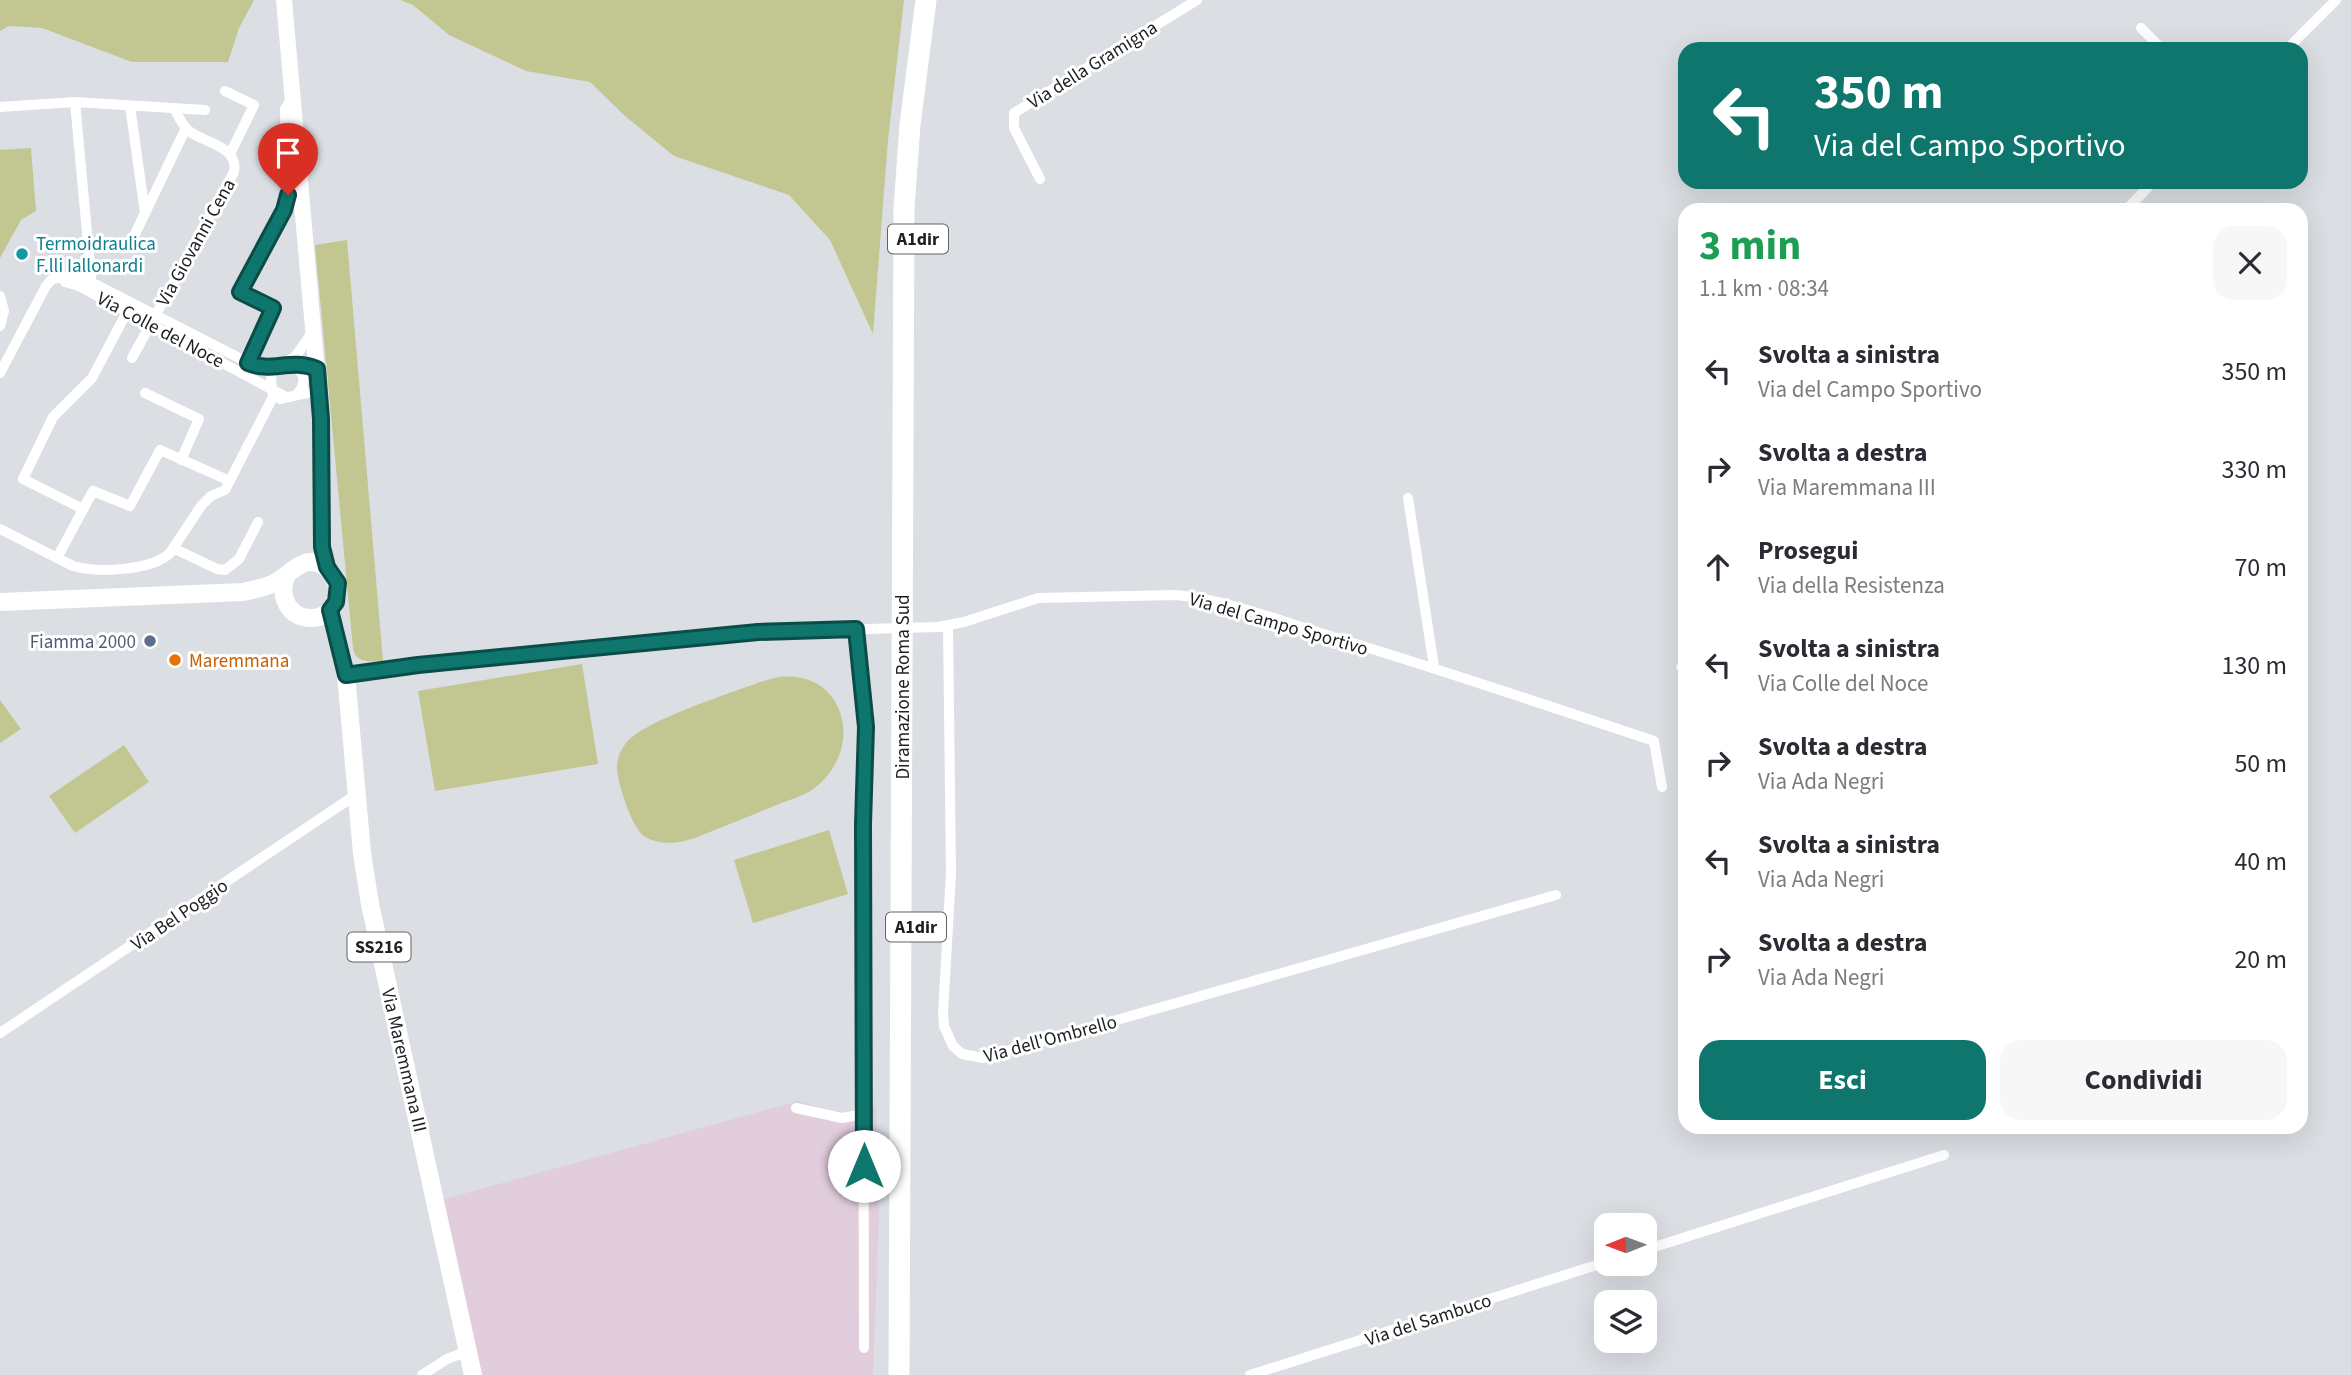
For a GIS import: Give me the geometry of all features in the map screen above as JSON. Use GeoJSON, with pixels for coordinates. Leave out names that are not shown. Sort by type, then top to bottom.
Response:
{"type":"FeatureCollection","features":[{"type":"Feature","properties":{"kind":"highway","name":"Diramazione Roma Sud"},"geometry":{"type":"LineString","coordinates":[[899,1375],[904,208],[911,113],[926,0]]}},
{"type":"Feature","properties":{"kind":"highway","name":"Diramazione Roma Sud"},"geometry":{"type":"LineString","coordinates":[[913,1375],[918,201],[924,108],[939,0]]}},
{"type":"Feature","properties":{"kind":"main road"},"geometry":{"type":"LineString","coordinates":[[0,602],[243,592],[267,586],[286,577],[304,563],[327,567]]}},
{"type":"Feature","properties":{"kind":"main road","name":"Via Maremmana III"},"geometry":{"type":"LineString","coordinates":[[327,567],[338,583],[336,602],[330,610],[345,667],[370,904],[473,1375]]}},
{"type":"Feature","properties":{"kind":"main road"},"geometry":{"type":"LineString","coordinates":[[286,577],[283,590],[286,604]]}},
{"type":"Feature","properties":{"kind":"main road"},"geometry":{"type":"LineString","coordinates":[[243,592],[268,597],[286,604],[296,614],[310,618],[321,616],[330,610]]}},
{"type":"Feature","properties":{"kind":"main road"},"geometry":{"type":"LineString","coordinates":[[310,618],[327,634],[345,667]]}},
{"type":"Feature","properties":{"kind":"street"},"geometry":{"type":"LineString","coordinates":[[284,0],[321,419],[322,547],[327,567]]}},
{"type":"Feature","properties":{"kind":"street","name":"Via della Gramigna"},"geometry":{"type":"LineString","coordinates":[[1040,179],[1014,128],[1014,113],[1197,0]]}},
{"type":"Feature","properties":{"kind":"street"},"geometry":{"type":"LineString","coordinates":[[2294,42],[2336,0]]}},
{"type":"Feature","properties":{"kind":"street"},"geometry":{"type":"LineString","coordinates":[[2141,28],[2155,42]]}},
{"type":"Feature","properties":{"kind":"street"},"geometry":{"type":"LineString","coordinates":[[225,91],[266,110]]}},
{"type":"Feature","properties":{"kind":"street"},"geometry":{"type":"LineString","coordinates":[[75,102],[92,288]]}},
{"type":"Feature","properties":{"kind":"street"},"geometry":{"type":"LineString","coordinates":[[0,107],[75,102],[205,110]]}},
{"type":"Feature","properties":{"kind":"street"},"geometry":{"type":"LineString","coordinates":[[248,363],[273,308],[240,292],[287,203],[285,109],[288,104],[294,104]]}},
{"type":"Feature","properties":{"kind":"street"},"geometry":{"type":"LineString","coordinates":[[230,154],[254,105]]}},
{"type":"Feature","properties":{"kind":"street"},"geometry":{"type":"LineString","coordinates":[[130,106],[145,213]]}},
{"type":"Feature","properties":{"kind":"street","name":"Via Giovanni Cena"},"geometry":{"type":"LineString","coordinates":[[132,358],[234,172],[235,160],[230,154],[186,128],[174,108]]}},
{"type":"Feature","properties":{"kind":"street"},"geometry":{"type":"LineString","coordinates":[[134,236],[186,128]]}},
{"type":"Feature","properties":{"kind":"street"},"geometry":{"type":"LineString","coordinates":[[2133,203],[2146,189]]}},
{"type":"Feature","properties":{"kind":"street","name":"Via Colle del Noce"},"geometry":{"type":"LineString","coordinates":[[0,373],[5,351],[46,286],[52,279],[60,276],[70,276],[153,319],[248,363],[262,367],[299,363],[317,369]]}},
{"type":"Feature","properties":{"kind":"street","name":"Via Colle del Noce"},"geometry":{"type":"LineString","coordinates":[[92,288],[127,312],[153,319],[278,394],[291,396],[312,406],[321,419]]}},
{"type":"Feature","properties":{"kind":"street"},"geometry":{"type":"LineString","coordinates":[[0,296],[4,311],[0,326]]}},
{"type":"Feature","properties":{"kind":"street"},"geometry":{"type":"LineString","coordinates":[[83,509],[23,479],[53,417],[92,378],[127,312]]}},
{"type":"Feature","properties":{"kind":"street"},"geometry":{"type":"LineString","coordinates":[[0,529],[84,569],[140,567],[157,563],[173,548],[201,506],[211,496],[225,489],[273,397],[271,376],[301,351],[313,330]]}},
{"type":"Feature","properties":{"kind":"street"},"geometry":{"type":"LineString","coordinates":[[284,365],[300,370],[304,379],[302,389],[291,396]]}},
{"type":"Feature","properties":{"kind":"street"},"geometry":{"type":"LineString","coordinates":[[267,410],[277,401],[318,388]]}},
{"type":"Feature","properties":{"kind":"street"},"geometry":{"type":"LineString","coordinates":[[145,393],[199,419],[181,460]]}},
{"type":"Feature","properties":{"kind":"street"},"geometry":{"type":"LineString","coordinates":[[57,558],[93,491],[130,506],[160,450],[230,481]]}},
{"type":"Feature","properties":{"kind":"street"},"geometry":{"type":"LineString","coordinates":[[1408,498],[1434,667]]}},
{"type":"Feature","properties":{"kind":"street"},"geometry":{"type":"LineString","coordinates":[[304,563],[316,547],[322,521]]}},
{"type":"Feature","properties":{"kind":"street"},"geometry":{"type":"LineString","coordinates":[[173,548],[217,569],[225,570],[239,559],[258,522]]}},
{"type":"Feature","properties":{"kind":"street","name":"Via del Campo Sportivo"},"geometry":{"type":"LineString","coordinates":[[345,667],[418,665],[758,632],[943,627],[1038,598],[1192,596],[1434,667],[1654,741],[1662,787]]}},
{"type":"Feature","properties":{"kind":"street","name":"Via dell'Ombrello"},"geometry":{"type":"LineString","coordinates":[[943,627],[951,873],[943,1013],[948,1037],[962,1054],[983,1058],[1556,895]]}},
{"type":"Feature","properties":{"kind":"street"},"geometry":{"type":"LineString","coordinates":[[856,629],[866,727],[863,824],[864,1348]]}},
{"type":"Feature","properties":{"kind":"street","name":"Via Bel Poggio"},"geometry":{"type":"LineString","coordinates":[[0,1032],[357,794]]}},
{"type":"Feature","properties":{"kind":"street"},"geometry":{"type":"LineString","coordinates":[[796,1108],[842,1118],[864,1114]]}},
{"type":"Feature","properties":{"kind":"street"},"geometry":{"type":"LineString","coordinates":[[1657,1246],[1944,1155]]}},
{"type":"Feature","properties":{"kind":"street","name":"Via del Sambuco"},"geometry":{"type":"LineString","coordinates":[[1250,1375],[1594,1266]]}},
{"type":"Feature","properties":{"kind":"street"},"geometry":{"type":"LineString","coordinates":[[422,1375],[447,1359],[468,1351]]}},
{"type":"Feature","properties":{"kind":"shaded area"},"geometry":{"type":"Polygon","coordinates":[[[798,1101],[832,1111],[850,1112],[876,1105],[879,1213],[873,1375],[480,1375],[441,1200],[798,1101]]]}},
{"type":"Feature","properties":{"kind":"green space"},"geometry":{"type":"Polygon","coordinates":[[[0,0],[254,0],[239,28],[228,62],[132,62],[42,28],[9,26],[0,31],[0,0]]]}},
{"type":"Feature","properties":{"kind":"green space"},"geometry":{"type":"Polygon","coordinates":[[[400,0],[904,0],[888,140],[873,334],[830,240],[789,195],[674,156],[625,116],[590,82],[526,71],[449,35],[413,5],[400,0]]]}},
{"type":"Feature","properties":{"kind":"green space"},"geometry":{"type":"Polygon","coordinates":[[[31,148],[36,211],[21,220],[0,258],[0,150],[31,148]]]}},
{"type":"Feature","properties":{"kind":"green space"},"geometry":{"type":"Polygon","coordinates":[[[347,240],[383,661],[360,659],[353,648],[315,245],[347,240]]]}},
{"type":"Feature","properties":{"kind":"green space"},"geometry":{"type":"Polygon","coordinates":[[[582,664],[598,764],[435,791],[418,691],[582,664]]]}},
{"type":"Feature","properties":{"kind":"green space"},"geometry":{"type":"Polygon","coordinates":[[[778,677],[802,678],[816,683],[829,693],[840,711],[843,722],[842,746],[839,757],[826,777],[804,794],[693,838],[665,843],[644,836],[630,815],[618,775],[618,758],[626,743],[651,725],[688,708],[778,677]]]}},
{"type":"Feature","properties":{"kind":"green space"},"geometry":{"type":"Polygon","coordinates":[[[0,700],[21,729],[0,743],[0,700]]]}},
{"type":"Feature","properties":{"kind":"green space"},"geometry":{"type":"Polygon","coordinates":[[[124,745],[149,782],[75,833],[49,796],[124,745]]]}},
{"type":"Feature","properties":{"kind":"green space"},"geometry":{"type":"Polygon","coordinates":[[[829,830],[848,894],[753,923],[734,860],[829,830]]]}},
{"type":"Feature","properties":{"kind":"place","name":"Termoidraulica F.lli Iallonardi"},"geometry":{"type":"Point","coordinates":[22,254]}},
{"type":"Feature","properties":{"kind":"place","name":"Fiamma 2000"},"geometry":{"type":"Point","coordinates":[150,641]}},
{"type":"Feature","properties":{"kind":"place","name":"Maremmana"},"geometry":{"type":"Point","coordinates":[175,660]}},
{"type":"Feature","properties":{"kind":"route"},"geometry":{"type":"LineString","coordinates":[[288,195],[284,210],[240,292],[273,308],[248,363],[277,367],[299,363],[317,369],[323,467],[322,547],[327,567],[338,583],[336,602],[330,610],[346,675],[418,665],[758,632],[856,629],[866,727],[863,824],[864,1166]]}}]}
